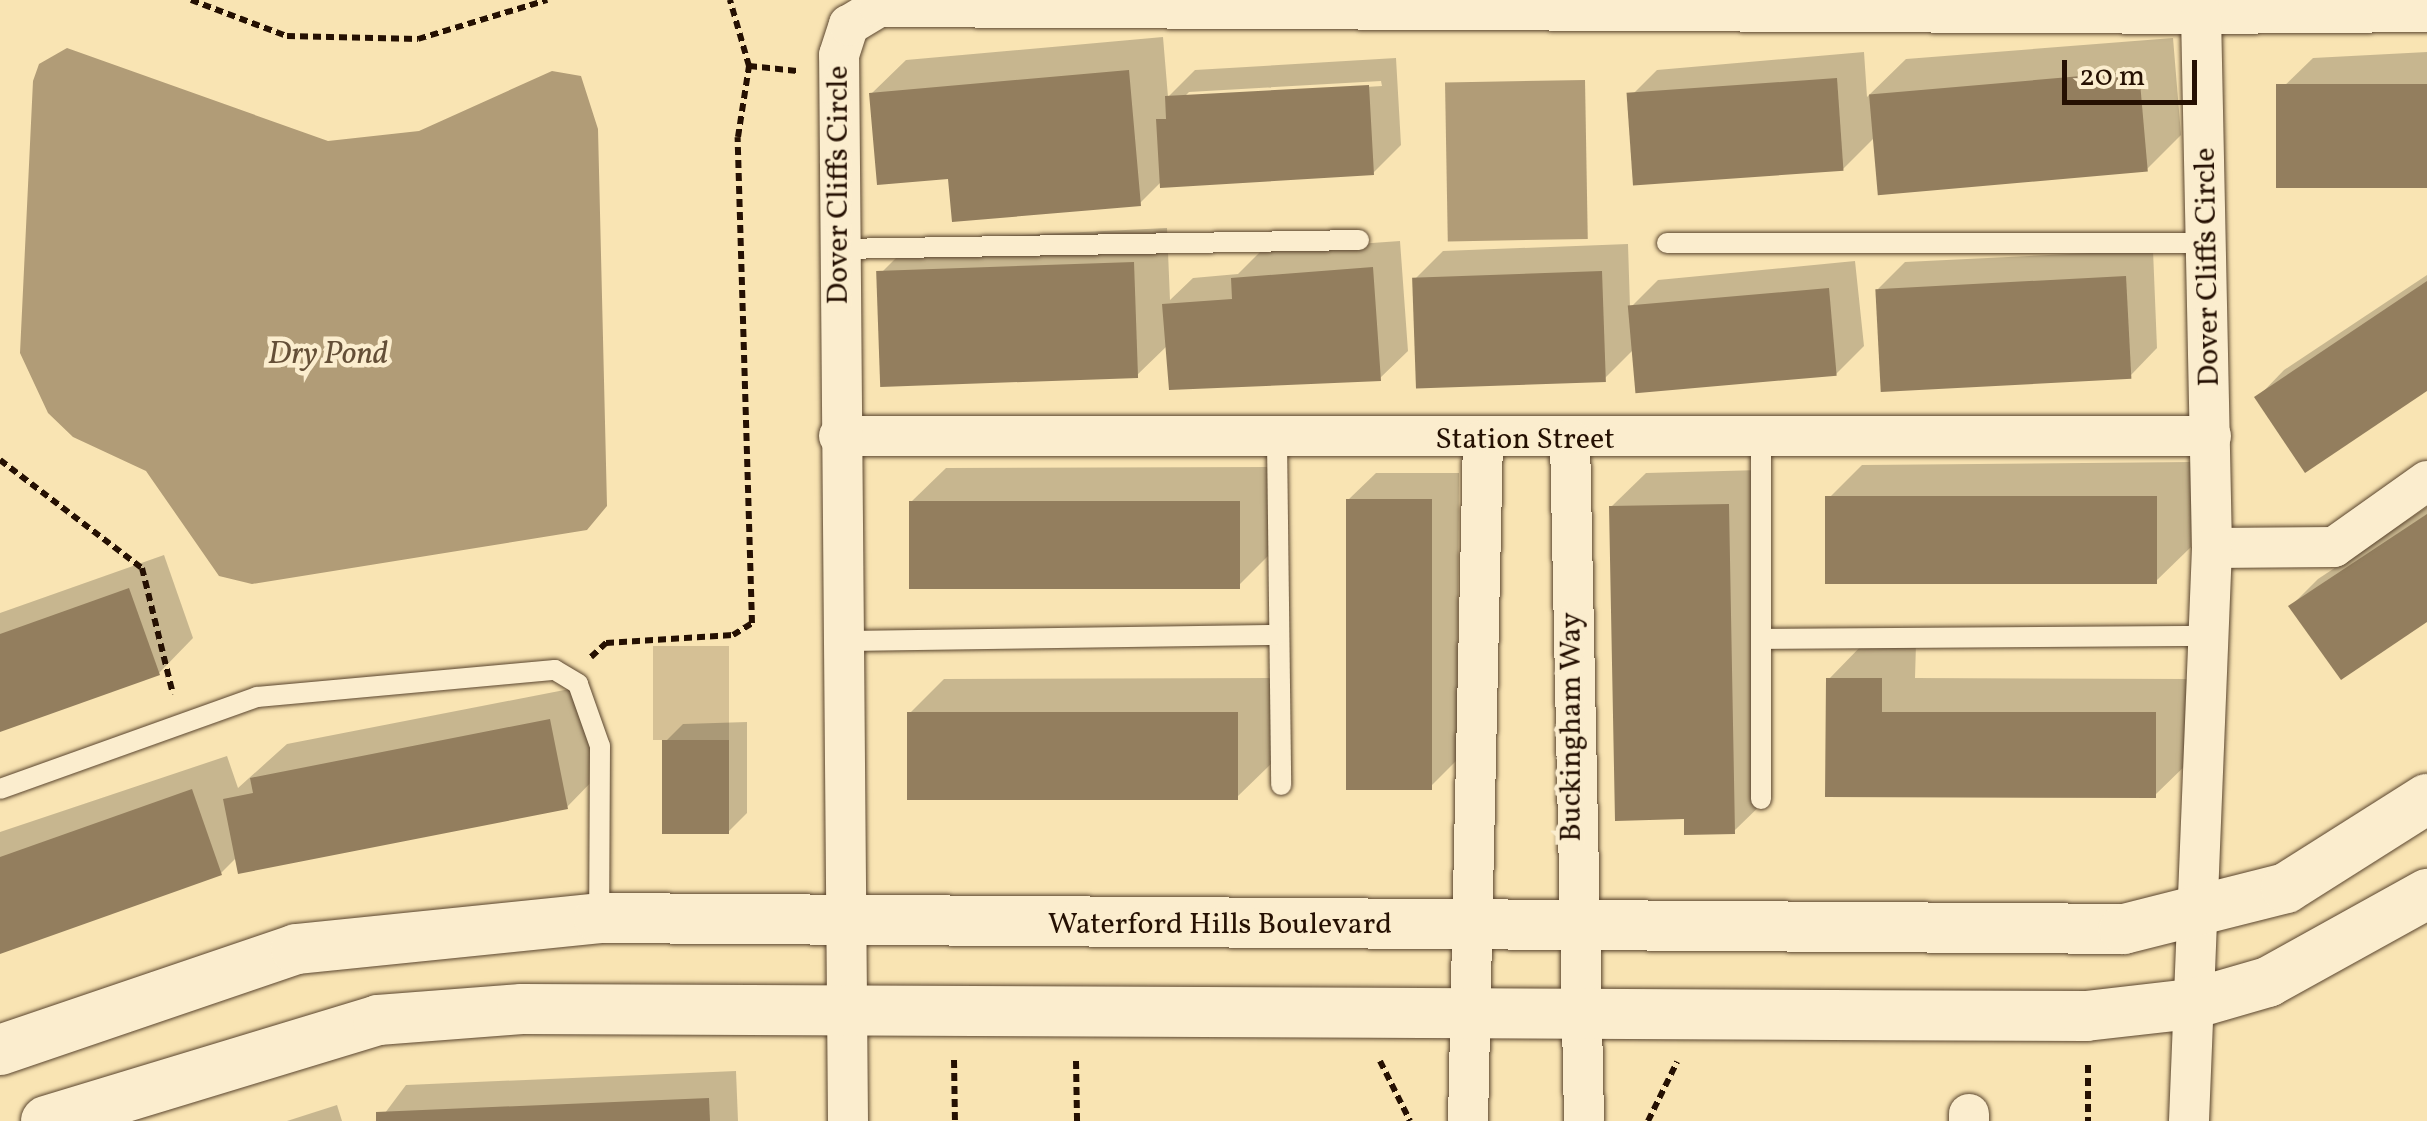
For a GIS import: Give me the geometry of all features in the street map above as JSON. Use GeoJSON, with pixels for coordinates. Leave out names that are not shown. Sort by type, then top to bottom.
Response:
{"type":"FeatureCollection","features":[{"type":"Feature","properties":{"kind":"street","name":"Dover Cliffs Circle"},"geometry":{"type":"LineString","coordinates":[[848,1121],[838,641],[838,55],[849,25],[879,8],[2200,14],[2212,548],[2189,1121]]}},
{"type":"Feature","properties":{"kind":"street"},"geometry":{"type":"LineString","coordinates":[[2200,14],[2427,12]]}},
{"type":"Feature","properties":{"kind":"street","name":"Station Street"},"geometry":{"type":"LineString","coordinates":[[839,436],[1483,440],[2211,436]]}},
{"type":"Feature","properties":{"kind":"street","name":"Buckingham Way"},"geometry":{"type":"LineString","coordinates":[[1570,439],[1573,924],[1584,1121]]}},
{"type":"Feature","properties":{"kind":"street"},"geometry":{"type":"LineString","coordinates":[[1468,1121],[1479,926],[1483,440]]}},
{"type":"Feature","properties":{"kind":"street"},"geometry":{"type":"LineString","coordinates":[[2212,548],[2334,547],[2427,481]]}},
{"type":"Feature","properties":{"kind":"street","name":"Waterford Hills Boulevard"},"geometry":{"type":"LineString","coordinates":[[0,1050],[296,949],[599,918],[844,924],[2124,929],[2198,916],[2286,888],[2427,799]]}},
{"type":"Feature","properties":{"kind":"street"},"geometry":{"type":"LineString","coordinates":[[46,1121],[378,1020],[522,1010],[2086,1016],[2192,1004],[2351,944],[2427,894]]}},
{"type":"Feature","properties":{"kind":"lane"},"geometry":{"type":"LineString","coordinates":[[838,249],[1359,240]]}},
{"type":"Feature","properties":{"kind":"lane"},"geometry":{"type":"LineString","coordinates":[[1667,243],[2208,243]]}},
{"type":"Feature","properties":{"kind":"lane"},"geometry":{"type":"LineString","coordinates":[[1761,799],[1762,438]]}},
{"type":"Feature","properties":{"kind":"lane"},"geometry":{"type":"LineString","coordinates":[[1277,440],[1276,635],[1281,785]]}},
{"type":"Feature","properties":{"kind":"lane"},"geometry":{"type":"LineString","coordinates":[[838,641],[1276,635]]}},
{"type":"Feature","properties":{"kind":"lane"},"geometry":{"type":"LineString","coordinates":[[1762,639],[2209,636]]}},
{"type":"Feature","properties":{"kind":"lane"},"geometry":{"type":"LineString","coordinates":[[0,789],[256,697],[518,670],[568,678],[592,710],[600,746],[599,918]]}},
{"type":"Feature","properties":{"kind":"path"},"geometry":{"type":"LineString","coordinates":[[192,0],[288,36],[418,39],[547,0]]}},
{"type":"Feature","properties":{"kind":"path"},"geometry":{"type":"LineString","coordinates":[[568,678],[606,643],[733,635],[752,623],[738,138],[750,66],[730,0]]}},
{"type":"Feature","properties":{"kind":"path"},"geometry":{"type":"LineString","coordinates":[[0,460],[142,568],[178,724]]}},
{"type":"Feature","properties":{"kind":"path"},"geometry":{"type":"LineString","coordinates":[[954,1060],[955,1121]]}},
{"type":"Feature","properties":{"kind":"path"},"geometry":{"type":"LineString","coordinates":[[1076,1061],[1077,1121]]}},
{"type":"Feature","properties":{"kind":"path"},"geometry":{"type":"LineString","coordinates":[[1380,1061],[1410,1121]]}},
{"type":"Feature","properties":{"kind":"path"},"geometry":{"type":"LineString","coordinates":[[1648,1121],[1678,1062]]}},
{"type":"Feature","properties":{"kind":"path"},"geometry":{"type":"LineString","coordinates":[[2088,1066],[2088,1121]]}},
{"type":"Feature","properties":{"kind":"shaded area"},"geometry":{"type":"Polygon","coordinates":[[[653,646],[729,646],[729,740],[653,740],[653,646]]]}},
{"type":"Feature","properties":{"kind":"water","name":"Dry Pond"},"geometry":{"type":"Polygon","coordinates":[[[67,48],[328,141],[419,131],[552,71],[581,76],[598,129],[607,506],[587,530],[252,584],[219,576],[146,471],[73,437],[48,413],[20,353],[33,81],[39,64],[67,48]]]}},
{"type":"Feature","properties":{"kind":"water"},"geometry":{"type":"Polygon","coordinates":[[[1585,80],[1588,239],[1448,241],[1445,82],[1585,80]]]}},
{"type":"Feature","properties":{"kind":"building"},"geometry":{"type":"Polygon","coordinates":[[[1129,70],[1141,206],[952,222],[948,179],[877,185],[869,93],[1129,70]]]}},
{"type":"Feature","properties":{"kind":"building"},"geometry":{"type":"Polygon","coordinates":[[[2139,71],[2148,172],[1878,195],[1869,95],[2139,71]]]}},
{"type":"Feature","properties":{"kind":"building"},"geometry":{"type":"Polygon","coordinates":[[[1837,78],[1843,171],[1633,185],[1627,93],[1837,78]]]}},
{"type":"Feature","properties":{"kind":"building"},"geometry":{"type":"Polygon","coordinates":[[[2276,84],[2427,84],[2427,188],[2276,188],[2276,84]]]}},
{"type":"Feature","properties":{"kind":"building"},"geometry":{"type":"Polygon","coordinates":[[[1369,85],[1374,175],[1160,188],[1156,119],[1166,119],[1165,96],[1369,85]]]}},
{"type":"Feature","properties":{"kind":"building"},"geometry":{"type":"Polygon","coordinates":[[[1134,262],[1138,378],[880,387],[876,271],[1134,262]]]}},
{"type":"Feature","properties":{"kind":"building"},"geometry":{"type":"Polygon","coordinates":[[[1373,267],[1381,381],[1169,390],[1162,304],[1232,299],[1231,278],[1373,267]]]}},
{"type":"Feature","properties":{"kind":"building"},"geometry":{"type":"Polygon","coordinates":[[[1602,271],[1606,382],[1416,389],[1412,278],[1602,271]]]}},
{"type":"Feature","properties":{"kind":"building"},"geometry":{"type":"Polygon","coordinates":[[[2126,276],[2131,379],[1881,392],[1875,289],[2126,276]]]}},
{"type":"Feature","properties":{"kind":"building"},"geometry":{"type":"Polygon","coordinates":[[[2427,281],[2427,391],[2305,473],[2254,397],[2427,281]]]}},
{"type":"Feature","properties":{"kind":"building"},"geometry":{"type":"Polygon","coordinates":[[[1829,288],[1837,376],[1635,393],[1628,306],[1829,288]]]}},
{"type":"Feature","properties":{"kind":"building"},"geometry":{"type":"Polygon","coordinates":[[[1825,496],[2157,496],[2157,584],[1825,584],[1825,496]]]}},
{"type":"Feature","properties":{"kind":"building"},"geometry":{"type":"Polygon","coordinates":[[[1346,499],[1432,499],[1432,790],[1346,790],[1346,499]]]}},
{"type":"Feature","properties":{"kind":"building"},"geometry":{"type":"Polygon","coordinates":[[[909,501],[1240,501],[1240,589],[909,589],[909,501]]]}},
{"type":"Feature","properties":{"kind":"building"},"geometry":{"type":"Polygon","coordinates":[[[1729,504],[1735,834],[1684,835],[1684,819],[1615,821],[1609,506],[1729,504]]]}},
{"type":"Feature","properties":{"kind":"building"},"geometry":{"type":"Polygon","coordinates":[[[2427,514],[2427,622],[2341,680],[2288,606],[2427,514]]]}},
{"type":"Feature","properties":{"kind":"building"},"geometry":{"type":"Polygon","coordinates":[[[129,588],[160,675],[0,732],[0,634],[129,588]]]}},
{"type":"Feature","properties":{"kind":"building"},"geometry":{"type":"Polygon","coordinates":[[[1826,678],[1882,678],[1882,712],[2156,712],[2156,798],[1825,797],[1826,678]]]}},
{"type":"Feature","properties":{"kind":"building"},"geometry":{"type":"Polygon","coordinates":[[[907,712],[1238,712],[1238,800],[907,800],[907,712]]]}},
{"type":"Feature","properties":{"kind":"building"},"geometry":{"type":"Polygon","coordinates":[[[550,719],[568,809],[238,874],[223,799],[253,793],[250,778],[550,719]]]}},
{"type":"Feature","properties":{"kind":"building"},"geometry":{"type":"Polygon","coordinates":[[[662,740],[729,740],[729,834],[662,834],[662,740]]]}},
{"type":"Feature","properties":{"kind":"building"},"geometry":{"type":"Polygon","coordinates":[[[192,789],[222,875],[0,954],[0,857],[192,789]]]}},
{"type":"Feature","properties":{"kind":"building"},"geometry":{"type":"Polygon","coordinates":[[[709,1098],[710,1121],[376,1121],[376,1112],[709,1098]]]}}]}
